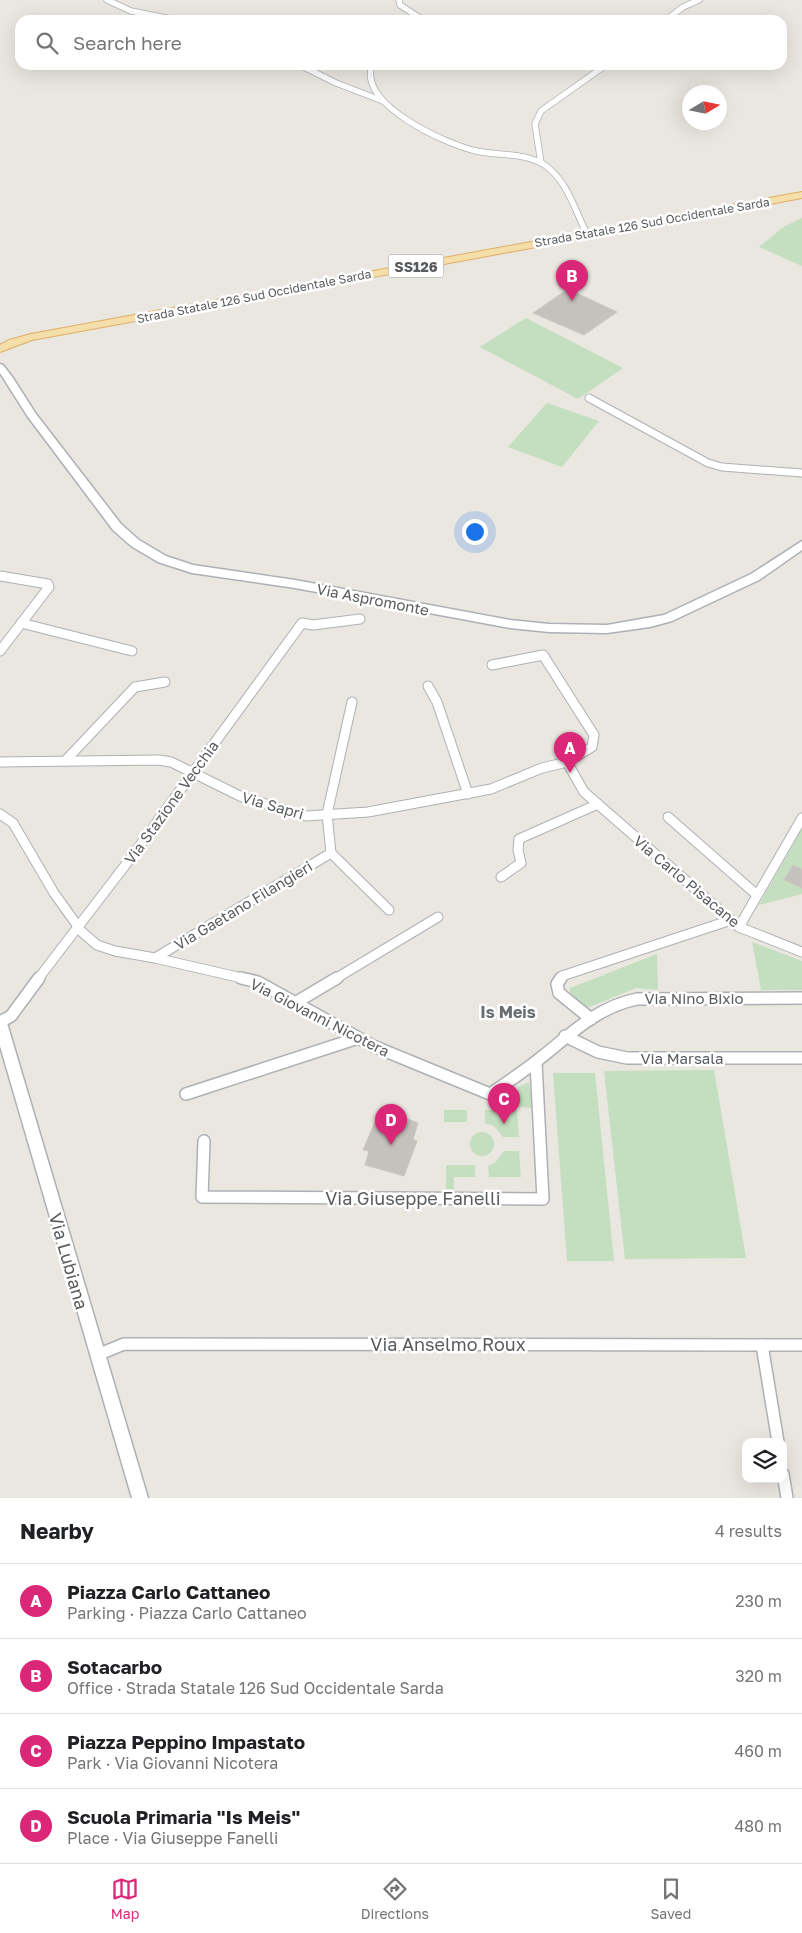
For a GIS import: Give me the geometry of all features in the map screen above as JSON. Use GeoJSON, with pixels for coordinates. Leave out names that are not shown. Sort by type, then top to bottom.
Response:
{"type":"FeatureCollection","features":[{"type":"Feature","properties":{"kind":"main road","name":"Strada Statale 126 Sud Occidentale Sarda"},"geometry":{"type":"LineString","coordinates":[[31,336],[802,195]]}},
{"type":"Feature","properties":{"kind":"main road","name":"SS126"},"geometry":{"type":"LineString","coordinates":[[0,337],[31,336]]}},
{"type":"Feature","properties":{"kind":"main road","name":"SS126"},"geometry":{"type":"LineString","coordinates":[[0,342],[0,348],[31,336]]}},
{"type":"Feature","properties":{"kind":"main road","name":"Via Aspromonte"},"geometry":{"type":"LineString","coordinates":[[0,367],[32,416],[117,527],[135,543],[162,559],[192,569],[295,584],[510,624],[549,628],[607,630],[668,618],[756,577],[802,544]]}},
{"type":"Feature","properties":{"kind":"main road","name":"Via Aspromonte"},"geometry":{"type":"LineString","coordinates":[[0,372],[10,380]]}},
{"type":"Feature","properties":{"kind":"street"},"geometry":{"type":"LineString","coordinates":[[107,0],[131,11],[151,15]]}},
{"type":"Feature","properties":{"kind":"street"},"geometry":{"type":"LineString","coordinates":[[399,0],[403,8],[415,15]]}},
{"type":"Feature","properties":{"kind":"street"},"geometry":{"type":"LineString","coordinates":[[673,15],[683,7],[699,0]]}},
{"type":"Feature","properties":{"kind":"street"},"geometry":{"type":"LineString","coordinates":[[310,70],[336,83],[383,101],[401,115],[447,142],[475,151],[541,163],[553,172],[570,194],[587,234]]}},
{"type":"Feature","properties":{"kind":"street"},"geometry":{"type":"LineString","coordinates":[[370,70],[373,84],[383,101]]}},
{"type":"Feature","properties":{"kind":"street"},"geometry":{"type":"LineString","coordinates":[[541,163],[534,124],[541,111],[599,70]]}},
{"type":"Feature","properties":{"kind":"street"},"geometry":{"type":"LineString","coordinates":[[589,398],[708,463],[722,468],[802,473]]}},
{"type":"Feature","properties":{"kind":"street"},"geometry":{"type":"LineString","coordinates":[[0,576],[48,584],[49,587],[0,651]]}},
{"type":"Feature","properties":{"kind":"street","name":"Via Stazione Vecchia"},"geometry":{"type":"LineString","coordinates":[[0,1023],[11,1016],[78,925],[130,859],[302,624],[313,625],[360,619]]}},
{"type":"Feature","properties":{"kind":"street"},"geometry":{"type":"LineString","coordinates":[[22,623],[132,651]]}},
{"type":"Feature","properties":{"kind":"street","name":"Via Sapri"},"geometry":{"type":"LineString","coordinates":[[0,762],[159,760],[171,762],[242,797],[306,816],[368,812],[491,789],[542,768],[567,762],[592,747],[594,735],[543,655],[492,665]]}},
{"type":"Feature","properties":{"kind":"street"},"geometry":{"type":"LineString","coordinates":[[65,761],[135,687],[165,682]]}},
{"type":"Feature","properties":{"kind":"street"},"geometry":{"type":"LineString","coordinates":[[428,686],[437,702],[468,794]]}},
{"type":"Feature","properties":{"kind":"street"},"geometry":{"type":"LineString","coordinates":[[352,702],[327,814],[331,853],[389,910]]}},
{"type":"Feature","properties":{"kind":"street","name":"Via Carlo Pisacane"},"geometry":{"type":"LineString","coordinates":[[567,762],[584,792],[739,927],[802,952]]}},
{"type":"Feature","properties":{"kind":"street"},"geometry":{"type":"LineString","coordinates":[[501,877],[521,863],[518,850],[519,839],[598,804]]}},
{"type":"Feature","properties":{"kind":"street","name":"Via Giovanni Nicotera"},"geometry":{"type":"LineString","coordinates":[[0,814],[12,823],[54,893],[78,925],[97,945],[115,951],[155,958],[258,982],[373,1046],[490,1094],[536,1062],[565,1036],[591,1019]]}},
{"type":"Feature","properties":{"kind":"street"},"geometry":{"type":"LineString","coordinates":[[668,817],[757,896]]}},
{"type":"Feature","properties":{"kind":"street"},"geometry":{"type":"LineString","coordinates":[[739,927],[802,818]]}},
{"type":"Feature","properties":{"kind":"street","name":"Via Gaetano Filangieri"},"geometry":{"type":"LineString","coordinates":[[155,958],[331,853]]}},
{"type":"Feature","properties":{"kind":"street"},"geometry":{"type":"LineString","coordinates":[[295,1003],[438,917]]}},
{"type":"Feature","properties":{"kind":"street"},"geometry":{"type":"LineString","coordinates":[[591,1019],[559,993],[557,984],[562,976],[731,920]]}},
{"type":"Feature","properties":{"kind":"street","name":"Via Nino Bixio"},"geometry":{"type":"LineString","coordinates":[[591,1019],[609,1006],[623,1000],[637,998],[802,998]]}},
{"type":"Feature","properties":{"kind":"street","name":"Via Lubiana"},"geometry":{"type":"LineString","coordinates":[[0,1023],[140,1498]]}},
{"type":"Feature","properties":{"kind":"street","name":"Via Marsala"},"geometry":{"type":"LineString","coordinates":[[565,1036],[598,1052],[627,1058],[802,1058]]}},
{"type":"Feature","properties":{"kind":"street"},"geometry":{"type":"LineString","coordinates":[[186,1094],[358,1038]]}},
{"type":"Feature","properties":{"kind":"street","name":"Via Giuseppe Fanelli"},"geometry":{"type":"LineString","coordinates":[[204,1141],[202,1197],[543,1199],[536,1062]]}},
{"type":"Feature","properties":{"kind":"street","name":"Via Anselmo Roux"},"geometry":{"type":"LineString","coordinates":[[97,1355],[124,1344],[802,1345]]}},
{"type":"Feature","properties":{"kind":"street"},"geometry":{"type":"LineString","coordinates":[[762,1345],[777,1438]]}},
{"type":"Feature","properties":{"kind":"street"},"geometry":{"type":"LineString","coordinates":[[784,1483],[787,1498]]}},
{"type":"Feature","properties":{"kind":"green space"},"geometry":{"type":"Polygon","coordinates":[[[802,218],[802,266],[759,247],[785,226],[802,218]]]}},
{"type":"Feature","properties":{"kind":"green space"},"geometry":{"type":"Polygon","coordinates":[[[526,318],[623,368],[578,399],[480,347],[526,318]]]}},
{"type":"Feature","properties":{"kind":"green space"},"geometry":{"type":"Polygon","coordinates":[[[547,403],[599,421],[562,467],[508,447],[547,403]]]}},
{"type":"Feature","properties":{"kind":"green space"},"geometry":{"type":"Polygon","coordinates":[[[802,829],[802,894],[759,905],[802,829]]]}},
{"type":"Feature","properties":{"kind":"green space"},"geometry":{"type":"Polygon","coordinates":[[[752,942],[802,961],[802,990],[761,990],[752,942]]]}},
{"type":"Feature","properties":{"kind":"green space"},"geometry":{"type":"Polygon","coordinates":[[[657,954],[658,990],[636,988],[587,1008],[570,993],[570,988],[657,954]]]}},
{"type":"Feature","properties":{"kind":"green space"},"geometry":{"type":"Polygon","coordinates":[[[714,1070],[746,1258],[625,1259],[604,1071],[714,1070]]]}},
{"type":"Feature","properties":{"kind":"green space"},"geometry":{"type":"Polygon","coordinates":[[[553,1073],[595,1073],[614,1261],[567,1261],[553,1073]]]}},
{"type":"Feature","properties":{"kind":"green space"},"geometry":{"type":"Polygon","coordinates":[[[529,1082],[532,1108],[519,1107],[518,1087],[529,1082]]]}},
{"type":"Feature","properties":{"kind":"green space"},"geometry":{"type":"Polygon","coordinates":[[[444,1110],[467,1110],[467,1122],[444,1122],[444,1110]]]}},
{"type":"Feature","properties":{"kind":"green space"},"geometry":{"type":"Polygon","coordinates":[[[485,1110],[517,1110],[519,1137],[503,1137],[494,1126],[485,1123],[485,1110]]]}},
{"type":"Feature","properties":{"kind":"green space"},"geometry":{"type":"Polygon","coordinates":[[[477,1132],[487,1132],[494,1139],[494,1149],[487,1156],[477,1156],[470,1149],[470,1139],[477,1132]]]}},
{"type":"Feature","properties":{"kind":"green space"},"geometry":{"type":"Polygon","coordinates":[[[504,1151],[519,1151],[521,1177],[489,1177],[488,1166],[495,1163],[504,1151]]]}},
{"type":"Feature","properties":{"kind":"green space"},"geometry":{"type":"Polygon","coordinates":[[[446,1165],[475,1165],[475,1177],[454,1177],[454,1190],[446,1190],[446,1165]]]}},
{"type":"Feature","properties":{"kind":"building"},"geometry":{"type":"Polygon","coordinates":[[[568,289],[617,312],[584,335],[533,313],[568,289]]]}},
{"type":"Feature","properties":{"kind":"building"},"geometry":{"type":"Polygon","coordinates":[[[793,865],[802,869],[802,888],[784,880],[793,865]]]}},
{"type":"Feature","properties":{"kind":"building"},"geometry":{"type":"Polygon","coordinates":[[[381,1108],[418,1123],[413,1139],[417,1141],[404,1176],[365,1165],[369,1151],[363,1150],[381,1108]]]}},
{"type":"Feature","properties":{"kind":"place","name":"Sotacarbo"},"geometry":{"type":"Point","coordinates":[572,301]}},
{"type":"Feature","properties":{"kind":"place","name":"Piazza Carlo Cattaneo"},"geometry":{"type":"Point","coordinates":[570,773]}},
{"type":"Feature","properties":{"kind":"place","name":"Piazza Peppino Impastato"},"geometry":{"type":"Point","coordinates":[504,1124]}},
{"type":"Feature","properties":{"kind":"place","name":"Scuola Primaria \"Is Meis\""},"geometry":{"type":"Point","coordinates":[391,1145]}},
{"type":"Feature","properties":{"kind":"district","name":"Is Meis"},"geometry":{"type":"Point","coordinates":[508,1012]}}]}
